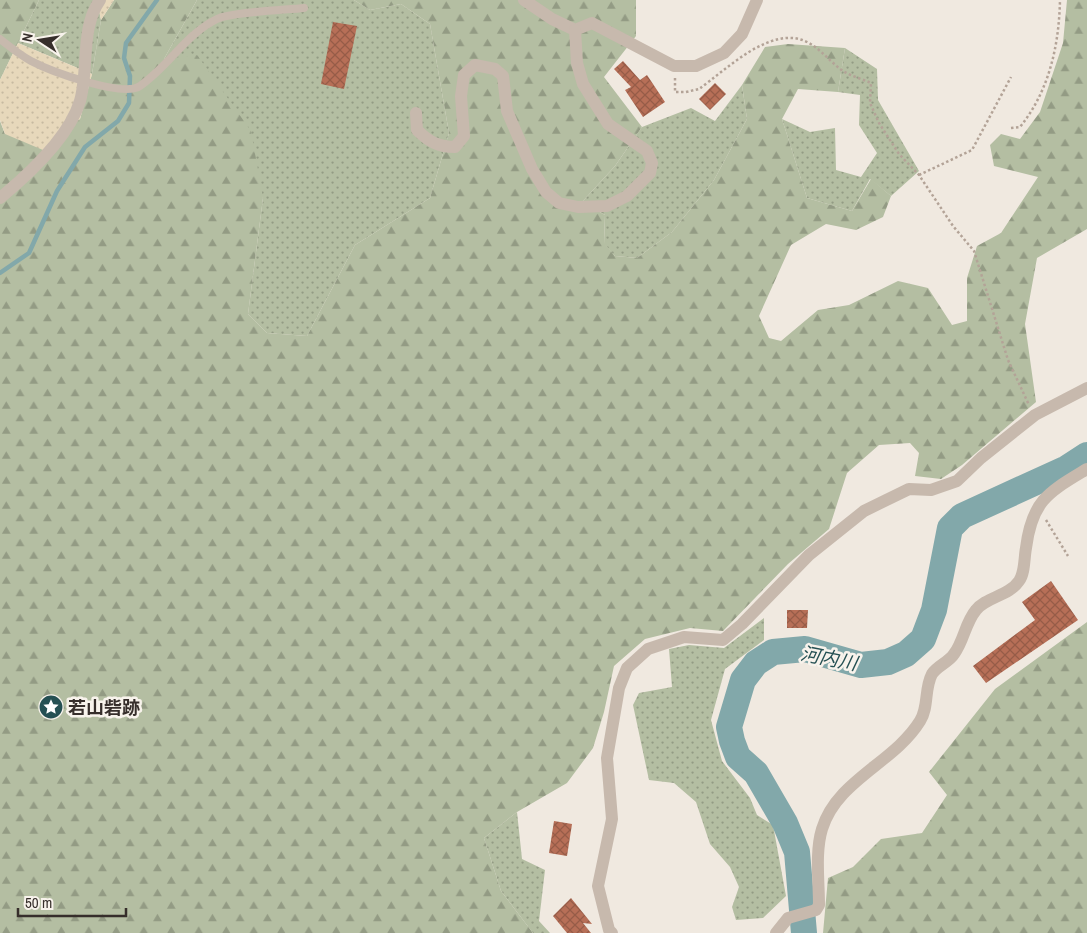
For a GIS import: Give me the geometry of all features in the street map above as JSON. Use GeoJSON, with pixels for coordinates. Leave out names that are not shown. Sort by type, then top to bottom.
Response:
{"type":"FeatureCollection","features":[{"type":"Feature","properties":{"kind":"street"},"geometry":{"type":"LineString","coordinates":[[0,198],[44,157],[70,122],[80,101],[91,25],[96,6],[100,0]]}},
{"type":"Feature","properties":{"kind":"street"},"geometry":{"type":"LineString","coordinates":[[524,0],[575,30],[592,23],[674,66],[696,66],[724,53],[742,34],[758,0]]}},
{"type":"Feature","properties":{"kind":"street"},"geometry":{"type":"LineString","coordinates":[[416,113],[417,130],[425,138],[442,147],[456,147],[464,136],[461,96],[464,75],[475,65],[495,69],[503,76],[507,111],[532,169],[546,192],[560,202],[578,207],[606,206],[627,196],[650,173],[652,163],[647,151],[608,124],[584,84],[577,63],[575,30]]}},
{"type":"Feature","properties":{"kind":"street"},"geometry":{"type":"LineString","coordinates":[[612,933],[598,886],[612,820],[607,758],[619,688],[627,668],[648,649],[684,637],[723,640],[742,624],[770,593],[809,555],[864,511],[909,489],[930,490],[957,481],[981,458],[1035,415],[1087,388]]}},
{"type":"Feature","properties":{"kind":"street"},"geometry":{"type":"LineString","coordinates":[[776,933],[788,918],[816,910],[819,905],[819,854],[822,829],[843,794],[894,751],[920,721],[927,704],[933,672],[954,654],[969,620],[977,608],[1007,592],[1019,581],[1027,536],[1042,500],[1051,491],[1087,469]]}},
{"type":"Feature","properties":{"kind":"lane"},"geometry":{"type":"LineString","coordinates":[[0,40],[32,62],[120,90],[139,88],[175,56],[194,33],[219,18],[304,8]]}},
{"type":"Feature","properties":{"kind":"path"},"geometry":{"type":"LineString","coordinates":[[1011,128],[1020,127],[1032,112],[1043,92],[1056,43],[1060,0]]}},
{"type":"Feature","properties":{"kind":"path"},"geometry":{"type":"LineString","coordinates":[[674,66],[676,92],[699,89],[763,43],[788,38],[805,41],[842,70],[871,83],[870,103],[879,123],[900,154],[919,175],[954,226],[974,251],[1008,360],[1024,397],[1035,415]]}},
{"type":"Feature","properties":{"kind":"path"},"geometry":{"type":"LineString","coordinates":[[919,175],[972,150],[1011,77]]}},
{"type":"Feature","properties":{"kind":"path"},"geometry":{"type":"LineString","coordinates":[[1038,508],[1068,556]]}},
{"type":"Feature","properties":{"kind":"green space"},"geometry":{"type":"Polygon","coordinates":[[[0,0],[39,0],[0,80],[0,0]]]}},
{"type":"Feature","properties":{"kind":"green space"},"geometry":{"type":"Polygon","coordinates":[[[39,0],[97,0],[101,20],[92,74],[18,43],[39,0]]]}},
{"type":"Feature","properties":{"kind":"green space"},"geometry":{"type":"Polygon","coordinates":[[[114,0],[197,0],[164,59],[197,55],[251,131],[263,198],[248,314],[267,333],[307,336],[355,245],[430,198],[449,133],[430,24],[401,4],[370,10],[354,0],[636,0],[636,36],[604,77],[642,127],[615,166],[582,202],[605,215],[604,243],[615,256],[637,258],[672,232],[714,180],[747,119],[742,85],[765,47],[788,44],[845,48],[838,92],[798,89],[782,119],[807,198],[852,211],[871,179],[891,196],[883,217],[856,230],[826,224],[791,245],[759,316],[769,338],[781,341],[818,310],[849,305],[898,281],[928,288],[952,325],[967,321],[967,278],[977,246],[1001,233],[1038,177],[994,166],[990,145],[1001,134],[1020,139],[1040,112],[1063,43],[1067,0],[1087,0],[1087,229],[1037,258],[1025,324],[1036,402],[962,465],[941,479],[915,476],[919,453],[910,443],[879,445],[847,473],[829,529],[788,564],[723,631],[690,628],[645,639],[614,666],[604,712],[593,748],[567,783],[517,812],[484,838],[501,891],[533,933],[0,933],[0,121],[5,134],[80,119],[92,74],[101,20],[114,0]]]}},
{"type":"Feature","properties":{"kind":"green space"},"geometry":{"type":"Polygon","coordinates":[[[197,0],[354,0],[370,10],[401,4],[430,24],[449,133],[430,198],[355,245],[307,336],[267,333],[248,314],[263,198],[164,59],[197,0]]]}},
{"type":"Feature","properties":{"kind":"green space"},"geometry":{"type":"Polygon","coordinates":[[[845,48],[877,69],[878,100],[919,171],[891,196],[870,179],[852,211],[807,198],[782,119],[810,132],[835,128],[836,170],[861,177],[877,153],[859,125],[860,95],[838,92],[845,48]]]}},
{"type":"Feature","properties":{"kind":"green space"},"geometry":{"type":"Polygon","coordinates":[[[742,85],[747,119],[714,180],[672,232],[637,258],[615,256],[604,244],[605,215],[582,202],[615,166],[642,127],[691,108],[715,121],[742,85]]]}},
{"type":"Feature","properties":{"kind":"green space"},"geometry":{"type":"Polygon","coordinates":[[[764,618],[764,640],[725,669],[711,720],[722,761],[750,798],[757,815],[773,825],[786,896],[763,918],[736,920],[732,907],[739,887],[730,867],[710,844],[696,802],[674,783],[649,780],[633,705],[639,693],[672,687],[669,649],[689,645],[724,648],[764,618]]]}},
{"type":"Feature","properties":{"kind":"green space"},"geometry":{"type":"Polygon","coordinates":[[[1087,622],[1087,933],[823,933],[828,878],[853,867],[881,839],[922,833],[947,795],[929,772],[995,689],[1087,622]]]}},
{"type":"Feature","properties":{"kind":"green space"},"geometry":{"type":"Polygon","coordinates":[[[517,812],[522,859],[545,870],[539,921],[550,933],[533,933],[501,891],[484,838],[517,812]]]}},
{"type":"Feature","properties":{"kind":"sand"},"geometry":{"type":"Polygon","coordinates":[[[97,0],[114,0],[101,20],[97,0]]]}},
{"type":"Feature","properties":{"kind":"sand"},"geometry":{"type":"Polygon","coordinates":[[[18,43],[92,74],[80,119],[43,150],[5,134],[0,120],[0,80],[18,43]]]}},
{"type":"Feature","properties":{"kind":"building"},"geometry":{"type":"Polygon","coordinates":[[[333,22],[357,26],[344,89],[321,84],[333,22]]]}},
{"type":"Feature","properties":{"kind":"building"},"geometry":{"type":"Polygon","coordinates":[[[623,61],[640,80],[647,75],[665,102],[643,117],[625,90],[631,87],[614,69],[623,61]]]}},
{"type":"Feature","properties":{"kind":"building"},"geometry":{"type":"Polygon","coordinates":[[[715,83],[726,94],[710,110],[699,99],[715,83]]]}},
{"type":"Feature","properties":{"kind":"building"},"geometry":{"type":"Polygon","coordinates":[[[1051,581],[1078,620],[986,683],[973,666],[1035,620],[1022,602],[1051,581]]]}},
{"type":"Feature","properties":{"kind":"building"},"geometry":{"type":"Polygon","coordinates":[[[787,610],[808,610],[807,628],[787,628],[787,610]]]}},
{"type":"Feature","properties":{"kind":"building"},"geometry":{"type":"Polygon","coordinates":[[[554,821],[572,824],[567,856],[549,853],[554,821]]]}},
{"type":"Feature","properties":{"kind":"building"},"geometry":{"type":"Polygon","coordinates":[[[571,898],[592,924],[583,923],[591,933],[567,933],[553,916],[571,898]]]}},
{"type":"Feature","properties":{"kind":"waterway"},"geometry":{"type":"LineString","coordinates":[[0,273],[29,253],[57,191],[85,147],[118,121],[129,103],[130,76],[124,58],[126,43],[157,0]]}},
{"type":"Feature","properties":{"kind":"waterway","name":"河内川"},"geometry":{"type":"LineString","coordinates":[[804,933],[797,852],[785,823],[756,773],[738,757],[732,741],[729,727],[743,680],[756,663],[773,652],[805,649],[861,665],[888,662],[906,654],[923,639],[934,610],[950,528],[962,516],[1067,468],[1087,455]]}},
{"type":"Feature","properties":{"kind":"place","name":"若山砦跡"},"geometry":{"type":"Point","coordinates":[51,707]}}]}
